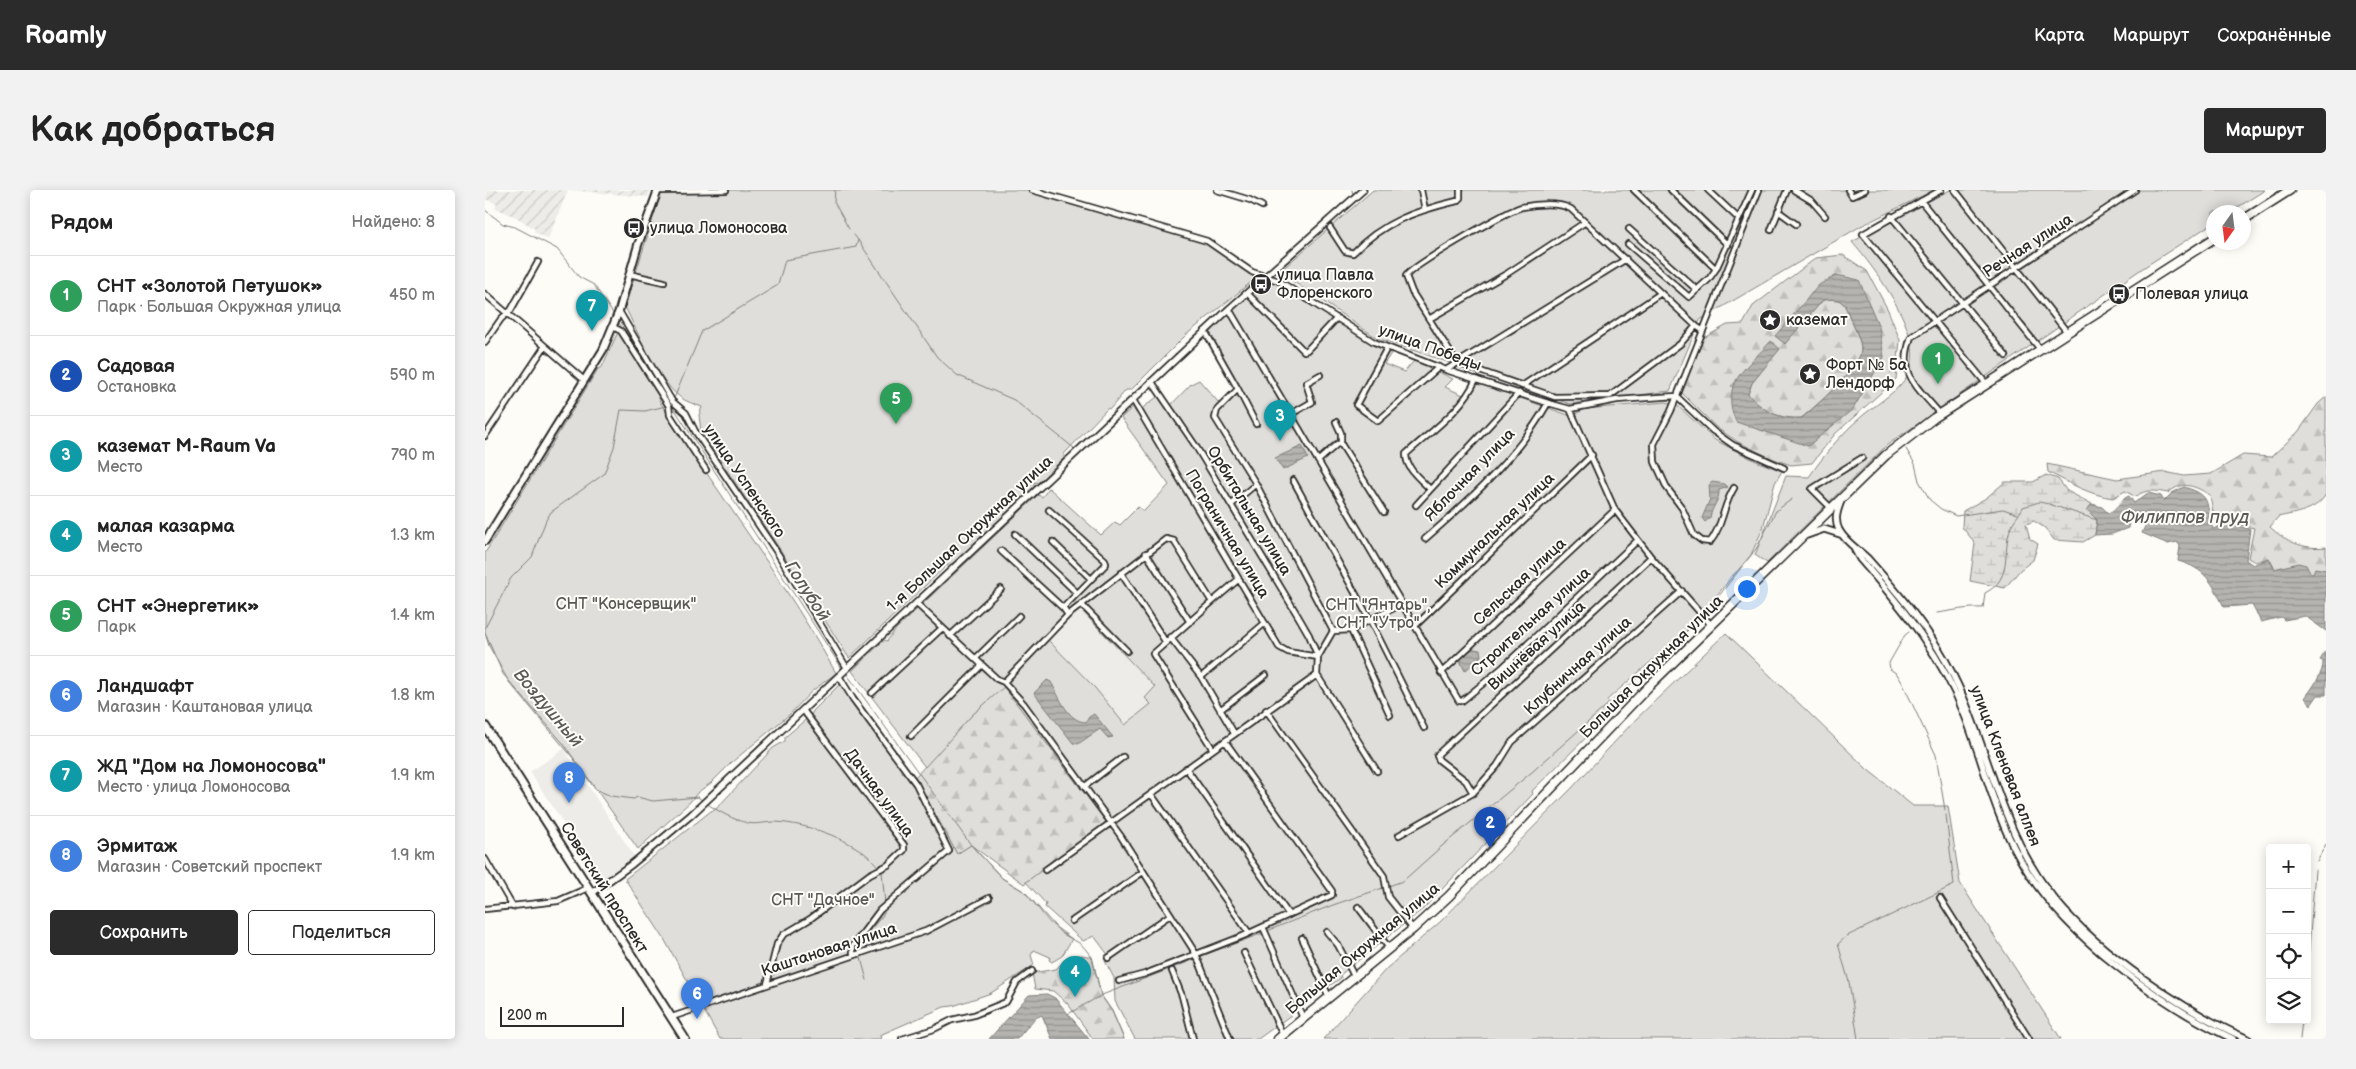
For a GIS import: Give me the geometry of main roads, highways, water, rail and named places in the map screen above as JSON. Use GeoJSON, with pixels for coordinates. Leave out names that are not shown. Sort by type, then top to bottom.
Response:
{"type":"FeatureCollection","features":[{"type":"Feature","properties":{"kind":"highway"},"geometry":{"type":"LineString","coordinates":[[2251,215],[2290,190]]}},
{"type":"Feature","properties":{"kind":"highway","name":"Большая Окружная улица"},"geometry":{"type":"LineString","coordinates":[[1280,1037],[1413,929],[1449,896],[1558,780],[1886,455],[1940,414],[2206,243]]}},
{"type":"Feature","properties":{"kind":"main road"},"geometry":{"type":"LineString","coordinates":[[485,541],[597,361],[619,311],[629,274],[659,191]]}},
{"type":"Feature","properties":{"kind":"main road","name":"Советский проспект"},"geometry":{"type":"LineString","coordinates":[[485,726],[685,1039]]}},
{"type":"Feature","properties":{"kind":"water"},"geometry":{"type":"Polygon","coordinates":[[[1837,275],[1859,280],[1879,327],[1884,357],[1853,409],[1808,446],[1736,422],[1731,397],[1733,386],[1745,368],[1771,341],[1780,349],[1752,383],[1748,394],[1766,410],[1779,416],[1802,418],[1836,387],[1853,367],[1859,358],[1861,351],[1860,343],[1845,307],[1838,300],[1823,300],[1785,344],[1775,336],[1819,285],[1837,275]]]}},
{"type":"Feature","properties":{"kind":"water"},"geometry":{"type":"Polygon","coordinates":[[[1302,446],[1308,458],[1283,470],[1275,458],[1302,446]]]}},
{"type":"Feature","properties":{"kind":"water"},"geometry":{"type":"Polygon","coordinates":[[[1712,482],[1725,484],[1728,487],[1719,490],[1710,518],[1705,522],[1702,518],[1710,499],[1709,485],[1712,482]]]}},
{"type":"Feature","properties":{"kind":"water","name":"Филиппов пруд"},"geometry":{"type":"Polygon","coordinates":[[[2184,487],[2194,490],[2207,502],[2213,529],[2226,524],[2250,529],[2246,560],[2253,565],[2269,558],[2274,569],[2298,563],[2306,565],[2310,573],[2313,573],[2315,568],[2326,570],[2326,631],[2305,616],[2284,620],[2281,617],[2261,622],[2252,605],[2224,607],[2216,590],[2202,572],[2178,561],[2180,546],[2177,542],[2168,544],[2142,533],[2147,522],[2143,518],[2136,519],[2130,515],[2128,528],[2112,534],[2095,535],[2097,520],[2087,510],[2092,504],[2102,507],[2108,513],[2129,496],[2134,503],[2148,493],[2161,496],[2164,501],[2172,493],[2184,487]]]}},
{"type":"Feature","properties":{"kind":"water"},"geometry":{"type":"Polygon","coordinates":[[[1480,650],[1481,656],[1465,671],[1461,663],[1461,657],[1467,651],[1480,650]]]}},
{"type":"Feature","properties":{"kind":"water"},"geometry":{"type":"Polygon","coordinates":[[[2326,651],[2326,695],[2318,695],[2311,705],[2305,698],[2320,675],[2323,661],[2320,660],[2326,651]]]}},
{"type":"Feature","properties":{"kind":"water"},"geometry":{"type":"Polygon","coordinates":[[[1047,680],[1051,682],[1065,707],[1074,718],[1086,722],[1094,714],[1113,737],[1108,738],[1100,729],[1078,744],[1073,743],[1034,693],[1047,680]]]}},
{"type":"Feature","properties":{"kind":"water"},"geometry":{"type":"Polygon","coordinates":[[[1047,994],[1055,998],[1089,1039],[1052,1039],[1042,1015],[1035,1018],[1017,1039],[989,1039],[1029,995],[1047,994]]]}},
{"type":"Feature","properties":{"kind":"waterway","name":"Воздушный"},"geometry":{"type":"LineString","coordinates":[[835,190],[834,202],[849,229]]}},
{"type":"Feature","properties":{"kind":"waterway"},"geometry":{"type":"LineString","coordinates":[[1352,190],[1353,195]]}},
{"type":"Feature","properties":{"kind":"waterway","name":"Голубой"},"geometry":{"type":"LineString","coordinates":[[485,210],[503,224],[515,227],[557,249],[579,277],[594,285],[614,315]]}},
{"type":"Feature","properties":{"kind":"waterway","name":"Воздушный"},"geometry":{"type":"LineString","coordinates":[[673,401],[702,331],[778,285],[785,260],[856,247],[858,240],[854,235]]}},
{"type":"Feature","properties":{"kind":"waterway"},"geometry":{"type":"LineString","coordinates":[[858,240],[937,357],[957,375],[1014,400],[1075,449]]}},
{"type":"Feature","properties":{"kind":"waterway","name":"Голубой"},"geometry":{"type":"LineString","coordinates":[[617,320],[843,670]]}},
{"type":"Feature","properties":{"kind":"waterway","name":"Воздушный"},"geometry":{"type":"LineString","coordinates":[[485,628],[511,578],[532,557],[551,512],[604,474],[614,447],[621,410],[645,411],[666,406]]}},
{"type":"Feature","properties":{"kind":"waterway"},"geometry":{"type":"LineString","coordinates":[[1906,449],[1915,464],[1919,481],[1930,500],[1941,509],[1956,516],[2003,509],[2018,514]]}},
{"type":"Feature","properties":{"kind":"waterway"},"geometry":{"type":"LineString","coordinates":[[1706,612],[1756,549],[1776,511],[1792,499]]}},
{"type":"Feature","properties":{"kind":"waterway"},"geometry":{"type":"LineString","coordinates":[[1937,613],[1983,608],[1985,593],[2000,580],[2005,564],[2008,536],[2013,522],[2023,507],[2039,502],[2097,520]]}},
{"type":"Feature","properties":{"kind":"waterway"},"geometry":{"type":"LineString","coordinates":[[1267,931],[1333,905],[1403,881],[1442,846],[1532,772],[1660,658],[1699,619]]}},
{"type":"Feature","properties":{"kind":"waterway"},"geometry":{"type":"LineString","coordinates":[[1909,632],[1905,635],[1889,663],[1890,669],[1897,674],[1903,684],[1936,755],[1945,810]]}},
{"type":"Feature","properties":{"kind":"waterway","name":"Воздушный"},"geometry":{"type":"LineString","coordinates":[[485,633],[503,674],[563,743],[595,789],[611,796],[634,799],[637,797],[653,801],[698,797],[703,801]]}},
{"type":"Feature","properties":{"kind":"waterway","name":"Голубой"},"geometry":{"type":"LineString","coordinates":[[846,673],[971,845],[1002,878],[1025,892],[1061,933],[1081,944],[1092,957],[1101,995]]}},
{"type":"Feature","properties":{"kind":"waterway","name":"Воздушный"},"geometry":{"type":"LineString","coordinates":[[706,803],[742,822],[754,824],[788,823],[832,835],[860,850],[871,858],[879,868]]}},
{"type":"Feature","properties":{"kind":"waterway"},"geometry":{"type":"LineString","coordinates":[[1858,1039],[1849,982],[1838,944],[1847,936],[1954,885],[1946,815]]}},
{"type":"Feature","properties":{"kind":"waterway"},"geometry":{"type":"LineString","coordinates":[[2317,861],[2326,844]]}},
{"type":"Feature","properties":{"kind":"waterway"},"geometry":{"type":"LineString","coordinates":[[2310,934],[2315,870]]}},
{"type":"Feature","properties":{"kind":"waterway","name":"Воздушный"},"geometry":{"type":"LineString","coordinates":[[882,871],[885,904]]}},
{"type":"Feature","properties":{"kind":"waterway","name":"Воздушный"},"geometry":{"type":"LineString","coordinates":[[867,980],[861,956],[861,943],[884,914],[884,908]]}},
{"type":"Feature","properties":{"kind":"waterway"},"geometry":{"type":"LineString","coordinates":[[1199,957],[1263,933]]}},
{"type":"Feature","properties":{"kind":"waterway"},"geometry":{"type":"LineString","coordinates":[[1068,1014],[1102,995],[1196,959]]}},
{"type":"Feature","properties":{"kind":"waterway","name":"Голубой"},"geometry":{"type":"LineString","coordinates":[[1102,997],[1112,1011],[1124,1039]]}},
{"type":"Feature","properties":{"kind":"waterway"},"geometry":{"type":"LineString","coordinates":[[2300,1039],[2302,1024]]}},
{"type":"Feature","properties":{"kind":"place","name":"улица Ломоносова"},"geometry":{"type":"Point","coordinates":[634,228]}},
{"type":"Feature","properties":{"kind":"place","name":"улица Павла Флоренского"},"geometry":{"type":"Point","coordinates":[1261,284]}},
{"type":"Feature","properties":{"kind":"place","name":"Полевая улица"},"geometry":{"type":"Point","coordinates":[2119,294]}},
{"type":"Feature","properties":{"kind":"place","name":"каземат"},"geometry":{"type":"Point","coordinates":[1770,320]}},
{"type":"Feature","properties":{"kind":"place","name":"ЖД \"Дом на Ломоносова\""},"geometry":{"type":"Point","coordinates":[592,331]}},
{"type":"Feature","properties":{"kind":"place","name":"Форт № 5а Лендорф"},"geometry":{"type":"Point","coordinates":[1810,374]}},
{"type":"Feature","properties":{"kind":"place","name":"СНТ «Золотой Петушок»"},"geometry":{"type":"Point","coordinates":[1938,384]}},
{"type":"Feature","properties":{"kind":"place","name":"СНТ «Энергетик»"},"geometry":{"type":"Point","coordinates":[896,424]}},
{"type":"Feature","properties":{"kind":"place","name":"каземат M-Raum Va"},"geometry":{"type":"Point","coordinates":[1280,441]}},
{"type":"Feature","properties":{"kind":"place","name":"Эрмитаж"},"geometry":{"type":"Point","coordinates":[569,803]}},
{"type":"Feature","properties":{"kind":"place","name":"Садовая"},"geometry":{"type":"Point","coordinates":[1490,848]}},
{"type":"Feature","properties":{"kind":"place","name":"малая казарма"},"geometry":{"type":"Point","coordinates":[1075,997]}},
{"type":"Feature","properties":{"kind":"place","name":"Ландшафт"},"geometry":{"type":"Point","coordinates":[697,1019]}},
{"type":"Feature","properties":{"kind":"park label","name":"СНТ \"Консервщик\""},"geometry":{"type":"Point","coordinates":[626,604]}},
{"type":"Feature","properties":{"kind":"park label","name":"СНТ \"Янтарь\", СНТ \"Утро\""},"geometry":{"type":"Point","coordinates":[1378,614]}},
{"type":"Feature","properties":{"kind":"park label","name":"СНТ \"Дачное\""},"geometry":{"type":"Point","coordinates":[823,900]}}]}
